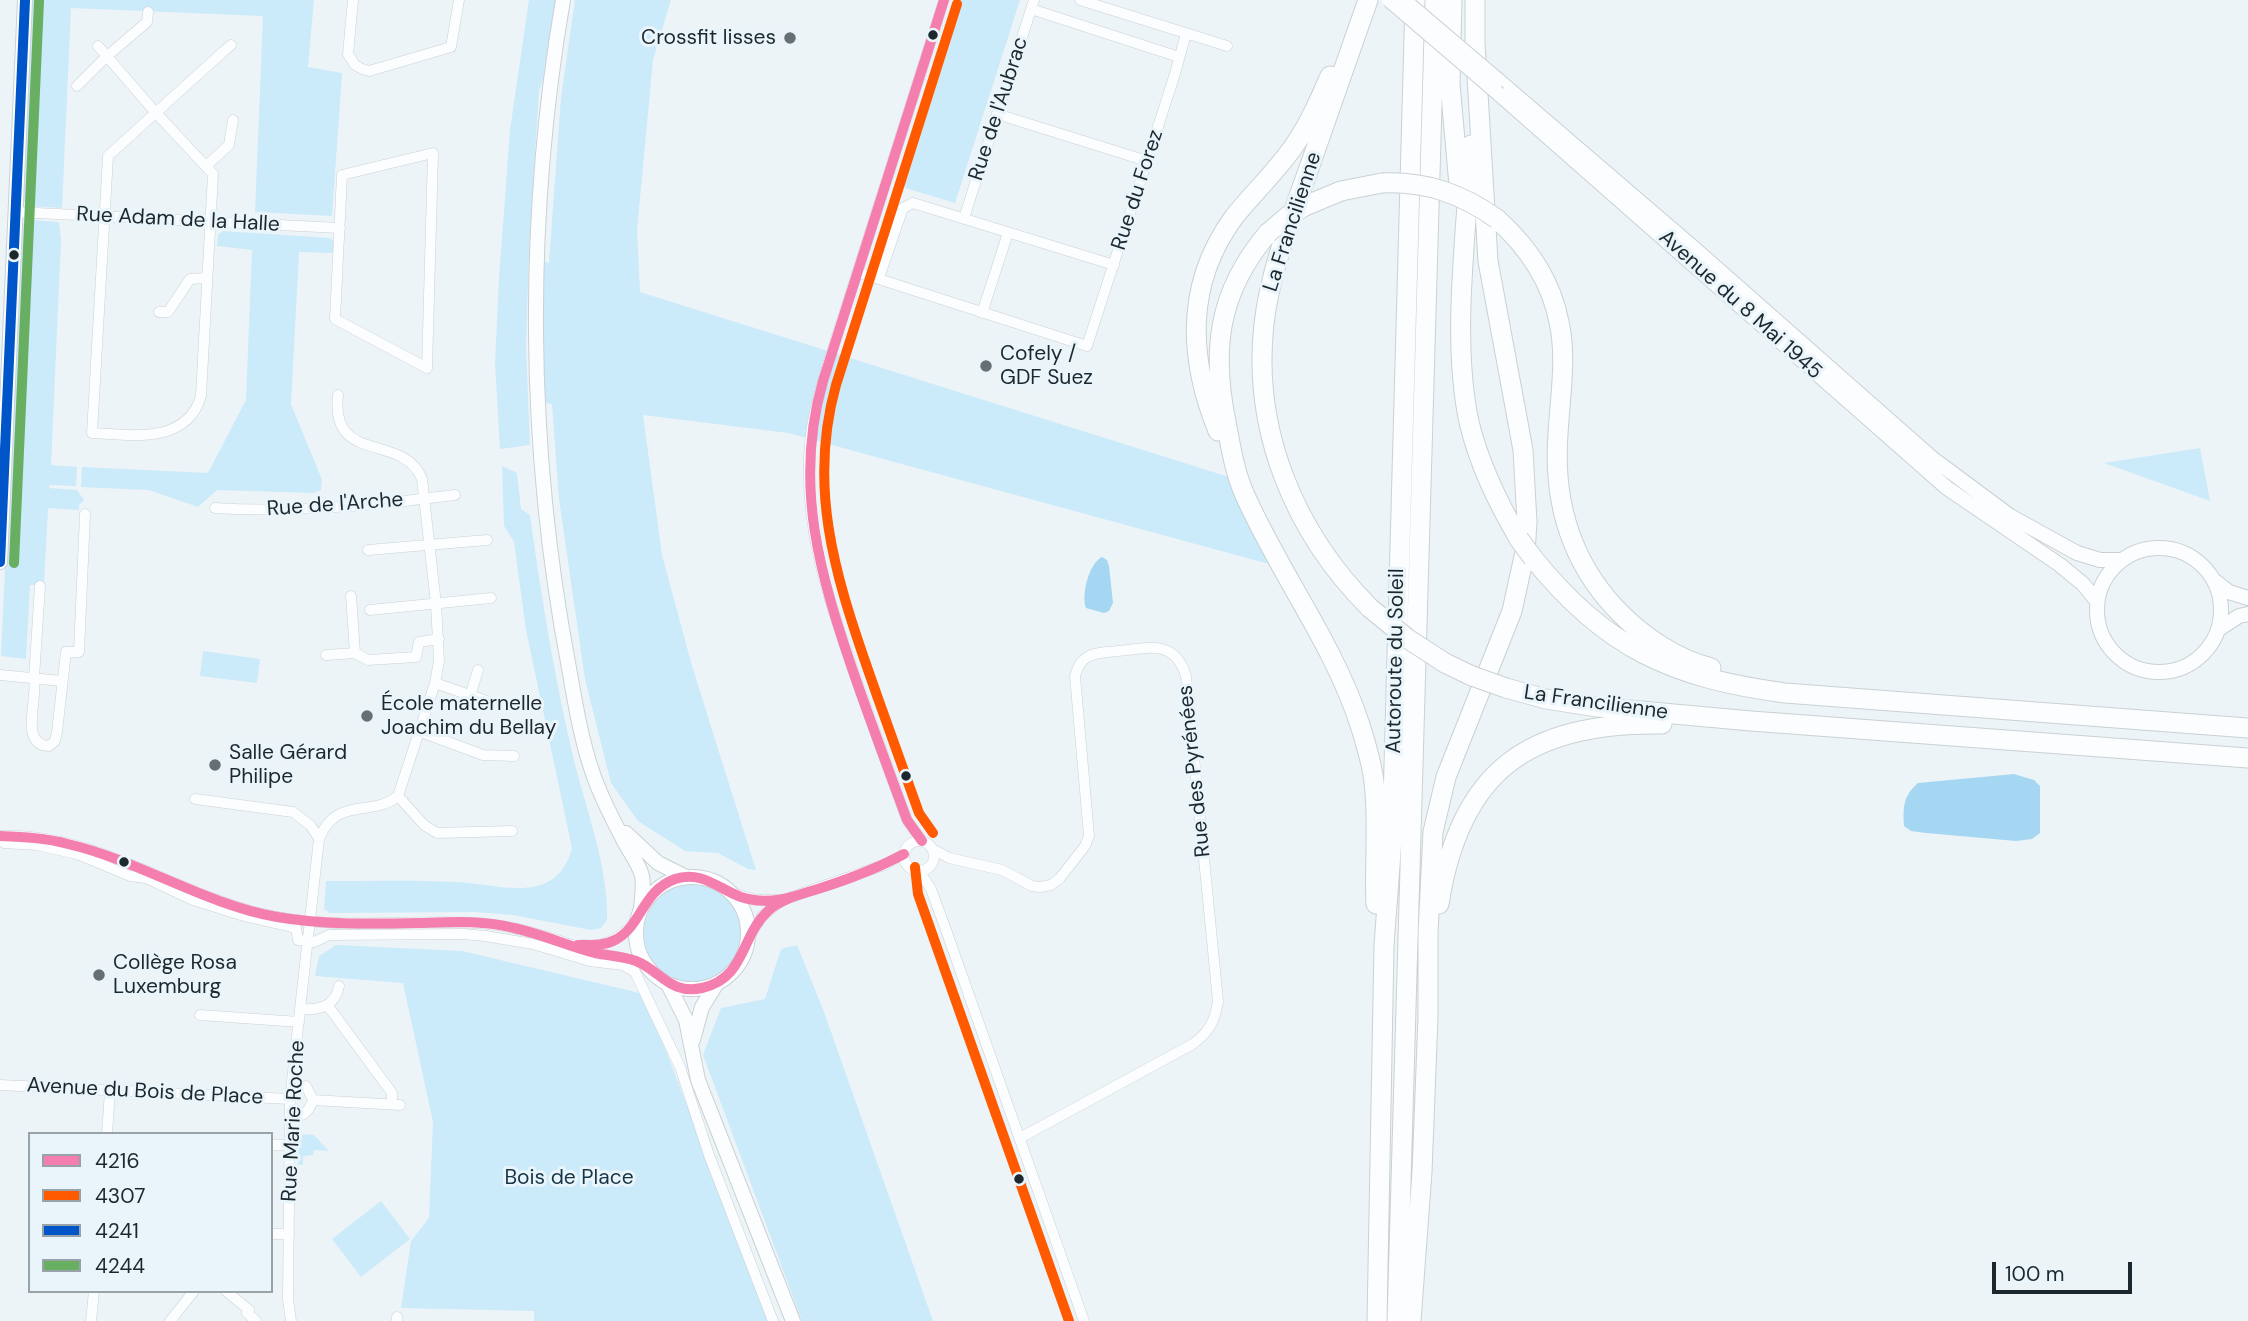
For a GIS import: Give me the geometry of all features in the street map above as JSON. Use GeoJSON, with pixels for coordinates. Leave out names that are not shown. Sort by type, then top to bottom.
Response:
{"type":"FeatureCollection","features":[{"type":"Feature","properties":{"kind":"highway"},"geometry":{"type":"LineString","coordinates":[[1359,0],[1342,47],[1305,127],[1286,156],[1224,232],[1209,260],[1200,286],[1196,334],[1202,383],[1238,479],[1266,540],[1340,673],[1361,726],[1374,783],[1376,903],[1384,946]]}},
{"type":"Feature","properties":{"kind":"highway","name":"La Francilienne"},"geometry":{"type":"LineString","coordinates":[[1368,0],[1279,252],[1268,299],[1262,348],[1263,387],[1268,422],[1290,495],[1317,544],[1370,608],[1408,639],[1445,663],[1506,688],[1569,704],[1751,721],[2248,758]]}},
{"type":"Feature","properties":{"kind":"highway","name":"Autoroute du Soleil"},"geometry":{"type":"LineString","coordinates":[[1377,1321],[1384,946],[1392,839],[1415,0]]}},
{"type":"Feature","properties":{"kind":"highway","name":"Autoroute du Soleil"},"geometry":{"type":"LineString","coordinates":[[1396,1321],[1435,0]]}},
{"type":"Feature","properties":{"kind":"highway"},"geometry":{"type":"LineString","coordinates":[[1452,0],[1450,84],[1463,252]]}},
{"type":"Feature","properties":{"kind":"highway"},"geometry":{"type":"LineString","coordinates":[[1475,0],[1470,158],[1463,252],[1462,351],[1469,422],[1492,489],[1519,538],[1562,592],[1616,638],[1680,671],[1714,681],[1785,693],[2248,728]]}},
{"type":"Feature","properties":{"kind":"highway"},"geometry":{"type":"LineString","coordinates":[[1411,1321],[1422,1172],[1430,870],[1436,815],[1451,765],[1512,611],[1525,552],[1527,522],[1523,450],[1489,269],[1475,43]]}},
{"type":"Feature","properties":{"kind":"highway"},"geometry":{"type":"LineString","coordinates":[[1238,479],[1221,394],[1219,341],[1225,308],[1235,282],[1251,254],[1268,233],[1288,216],[1304,206],[1341,191],[1382,183],[1407,183],[1444,190],[1477,205],[1497,219],[1531,256],[1555,305],[1560,323],[1563,360],[1557,451],[1558,486],[1570,538],[1591,578],[1626,618],[1659,645],[1701,665],[1759,680],[1785,693]]}},
{"type":"Feature","properties":{"kind":"highway"},"geometry":{"type":"LineString","coordinates":[[1428,1017],[1438,907],[1448,856],[1467,810],[1496,775],[1532,748],[1572,732],[1595,727],[1631,724],[1738,727],[1751,721]]}},
{"type":"Feature","properties":{"kind":"main road"},"geometry":{"type":"LineString","coordinates":[[0,562],[26,0]]}},
{"type":"Feature","properties":{"kind":"main road"},"geometry":{"type":"LineString","coordinates":[[563,0],[551,69],[538,195],[535,263],[541,459],[552,565],[569,668],[592,771],[611,816],[639,869],[643,890],[637,943],[646,966],[668,984],[679,988],[698,989],[717,983],[736,969],[744,956],[748,940],[745,914],[732,893],[713,881],[686,877],[666,869],[634,843],[611,816]]}},
{"type":"Feature","properties":{"kind":"main road","name":"Avenue du 8 Mai 1945"},"geometry":{"type":"LineString","coordinates":[[1389,0],[1499,87],[1716,267],[1932,458],[2010,516],[2077,554],[2100,560],[2122,560],[2145,549],[2180,551],[2195,559],[2229,592],[2248,598]]}},
{"type":"Feature","properties":{"kind":"main road","name":"Avenue du 8 Mai 1945"},"geometry":{"type":"LineString","coordinates":[[1404,0],[1947,488],[2060,565],[2098,601]]}},
{"type":"Feature","properties":{"kind":"main road"},"geometry":{"type":"LineString","coordinates":[[2122,560],[2110,571],[2102,586],[2098,601],[2099,626],[2110,649],[2122,660],[2137,668],[2154,672],[2171,671],[2186,666],[2200,657],[2211,644],[2219,629],[2221,604],[2214,580]]}},
{"type":"Feature","properties":{"kind":"main road"},"geometry":{"type":"LineString","coordinates":[[2219,629],[2239,616],[2248,614]]}},
{"type":"Feature","properties":{"kind":"main road"},"geometry":{"type":"LineString","coordinates":[[639,914],[658,888],[667,882],[686,877]]}},
{"type":"Feature","properties":{"kind":"main road"},"geometry":{"type":"LineString","coordinates":[[691,1052],[702,1007],[717,983]]}},
{"type":"Feature","properties":{"kind":"main road"},"geometry":{"type":"LineString","coordinates":[[668,984],[686,1020],[698,1080],[793,1321]]}},
{"type":"Feature","properties":{"kind":"street"},"geometry":{"type":"LineString","coordinates":[[353,0],[348,54],[355,65],[369,71],[451,47],[459,0]]}},
{"type":"Feature","properties":{"kind":"street"},"geometry":{"type":"LineString","coordinates":[[944,0],[817,402],[810,445],[809,492],[814,540],[827,596],[907,820],[933,853],[930,865],[931,888],[1084,1321]]}},
{"type":"Feature","properties":{"kind":"street"},"geometry":{"type":"LineString","coordinates":[[1080,0],[1227,46]]}},
{"type":"Feature","properties":{"kind":"street"},"geometry":{"type":"LineString","coordinates":[[1033,5],[1179,57]]}},
{"type":"Feature","properties":{"kind":"street","name":"Rue de l'Aubrac"},"geometry":{"type":"LineString","coordinates":[[964,218],[1033,5]]}},
{"type":"Feature","properties":{"kind":"street"},"geometry":{"type":"LineString","coordinates":[[77,86],[147,22],[148,12]]}},
{"type":"Feature","properties":{"kind":"street","name":"Rue du Forez"},"geometry":{"type":"LineString","coordinates":[[982,313],[1087,346],[1186,34]]}},
{"type":"Feature","properties":{"kind":"street"},"geometry":{"type":"LineString","coordinates":[[98,46],[156,113],[213,173],[201,396],[194,410],[176,427],[160,435],[147,436],[92,433],[108,156],[156,113],[231,45]]}},
{"type":"Feature","properties":{"kind":"street"},"geometry":{"type":"LineString","coordinates":[[997,114],[1147,161]]}},
{"type":"Feature","properties":{"kind":"street"},"geometry":{"type":"LineString","coordinates":[[206,166],[229,145],[233,120]]}},
{"type":"Feature","properties":{"kind":"street"},"geometry":{"type":"LineString","coordinates":[[433,153],[427,368],[335,319],[340,228],[342,175],[433,153]]}},
{"type":"Feature","properties":{"kind":"street"},"geometry":{"type":"LineString","coordinates":[[879,278],[899,216],[909,203],[1114,265]]}},
{"type":"Feature","properties":{"kind":"street","name":"Rue Adam de la Halle"},"geometry":{"type":"LineString","coordinates":[[16,212],[340,228]]}},
{"type":"Feature","properties":{"kind":"street"},"geometry":{"type":"LineString","coordinates":[[857,272],[982,313],[1008,233]]}},
{"type":"Feature","properties":{"kind":"street"},"geometry":{"type":"LineString","coordinates":[[159,312],[168,312],[190,279],[207,278]]}},
{"type":"Feature","properties":{"kind":"street"},"geometry":{"type":"LineString","coordinates":[[319,839],[323,829],[344,811],[383,804],[398,796],[421,732],[439,661],[436,604],[422,479],[411,462],[356,441],[342,430],[335,414],[338,395]]}},
{"type":"Feature","properties":{"kind":"street","name":"Rue de l'Arche"},"geometry":{"type":"LineString","coordinates":[[215,508],[261,511],[313,509],[455,495]]}},
{"type":"Feature","properties":{"kind":"street"},"geometry":{"type":"LineString","coordinates":[[40,586],[34,678],[36,690],[31,731],[34,741],[42,746],[49,746],[55,741],[66,653],[79,652],[85,514]]}},
{"type":"Feature","properties":{"kind":"street"},"geometry":{"type":"LineString","coordinates":[[368,551],[487,540]]}},
{"type":"Feature","properties":{"kind":"street"},"geometry":{"type":"LineString","coordinates":[[351,596],[355,653]]}},
{"type":"Feature","properties":{"kind":"street"},"geometry":{"type":"LineString","coordinates":[[370,610],[491,598]]}},
{"type":"Feature","properties":{"kind":"street"},"geometry":{"type":"LineString","coordinates":[[326,655],[355,653],[368,660],[416,657],[419,642],[439,639]]}},
{"type":"Feature","properties":{"kind":"street","name":"Rue des Pyrénées"},"geometry":{"type":"LineString","coordinates":[[926,845],[949,858],[1002,870],[1031,886],[1051,884],[1060,878],[1085,846],[1089,836],[1075,676],[1079,665],[1086,657],[1098,653],[1154,647],[1176,656],[1185,676],[1217,1011],[1210,1029],[1202,1038],[1163,1062],[1020,1138]]}},
{"type":"Feature","properties":{"kind":"street"},"geometry":{"type":"LineString","coordinates":[[470,696],[478,670]]}},
{"type":"Feature","properties":{"kind":"street"},"geometry":{"type":"LineString","coordinates":[[0,674],[62,681]]}},
{"type":"Feature","properties":{"kind":"street"},"geometry":{"type":"LineString","coordinates":[[435,683],[498,705]]}},
{"type":"Feature","properties":{"kind":"street"},"geometry":{"type":"LineString","coordinates":[[421,732],[483,755],[514,756]]}},
{"type":"Feature","properties":{"kind":"street"},"geometry":{"type":"LineString","coordinates":[[495,743],[496,755]]}},
{"type":"Feature","properties":{"kind":"street"},"geometry":{"type":"LineString","coordinates":[[398,796],[430,830],[512,831]]}},
{"type":"Feature","properties":{"kind":"street"},"geometry":{"type":"LineString","coordinates":[[195,799],[293,812],[310,826],[319,839]]}},
{"type":"Feature","properties":{"kind":"street"},"geometry":{"type":"LineString","coordinates":[[907,820],[906,849],[914,869],[931,888]]}},
{"type":"Feature","properties":{"kind":"street"},"geometry":{"type":"LineString","coordinates":[[2,839],[35,837],[83,848],[228,904],[259,913],[311,922],[478,923],[512,927],[593,952],[635,960],[646,966]]}},
{"type":"Feature","properties":{"kind":"street"},"geometry":{"type":"LineString","coordinates":[[2,839],[78,854],[130,876],[146,878],[193,900],[296,928],[298,940],[314,942],[329,935],[463,934],[533,944],[590,961],[623,965],[635,972],[680,1067],[709,1155],[773,1321]]}},
{"type":"Feature","properties":{"kind":"street","name":"Rue Marie Roche"},"geometry":{"type":"LineString","coordinates":[[291,1321],[288,1300],[290,1099],[319,839]]}},
{"type":"Feature","properties":{"kind":"street"},"geometry":{"type":"LineString","coordinates":[[748,940],[762,916],[783,900],[884,865],[906,849],[926,845]]}},
{"type":"Feature","properties":{"kind":"street","name":"Rue des Pyrénées"},"geometry":{"type":"LineString","coordinates":[[914,869],[949,858]]}},
{"type":"Feature","properties":{"kind":"street"},"geometry":{"type":"LineString","coordinates":[[884,865],[914,869]]}},
{"type":"Feature","properties":{"kind":"street"},"geometry":{"type":"LineString","coordinates":[[732,893],[756,900],[783,900]]}},
{"type":"Feature","properties":{"kind":"street"},"geometry":{"type":"LineString","coordinates":[[569,943],[594,946],[609,943],[620,938],[639,914]]}},
{"type":"Feature","properties":{"kind":"street"},"geometry":{"type":"LineString","coordinates":[[300,1009],[316,1010],[328,1006],[336,998],[340,986]]}},
{"type":"Feature","properties":{"kind":"street"},"geometry":{"type":"LineString","coordinates":[[313,1100],[396,1105],[392,1093],[328,1006]]}},
{"type":"Feature","properties":{"kind":"street"},"geometry":{"type":"LineString","coordinates":[[200,1015],[299,1022]]}},
{"type":"Feature","properties":{"kind":"street","name":"Avenue du Bois de Place"},"geometry":{"type":"LineString","coordinates":[[291,1117],[307,1113],[313,1100],[306,1086],[293,1083]]}},
{"type":"Feature","properties":{"kind":"street","name":"Avenue du Bois de Place"},"geometry":{"type":"LineString","coordinates":[[0,1085],[290,1099]]}},
{"type":"Feature","properties":{"kind":"street"},"geometry":{"type":"LineString","coordinates":[[107,1132],[110,1091]]}},
{"type":"Feature","properties":{"kind":"street"},"geometry":{"type":"LineString","coordinates":[[273,1145],[291,1145]]}},
{"type":"Feature","properties":{"kind":"street"},"geometry":{"type":"LineString","coordinates":[[273,1234],[289,1234]]}},
{"type":"Feature","properties":{"kind":"street"},"geometry":{"type":"LineString","coordinates":[[91,1321],[94,1293]]}},
{"type":"Feature","properties":{"kind":"street"},"geometry":{"type":"LineString","coordinates":[[170,1321],[192,1293]]}},
{"type":"Feature","properties":{"kind":"street"},"geometry":{"type":"LineString","coordinates":[[228,1293],[249,1310],[247,1312],[256,1321]]}},
{"type":"Feature","properties":{"kind":"green space"},"geometry":{"type":"Polygon","coordinates":[[[30,0],[314,0],[308,67],[342,73],[332,216],[255,212],[263,16],[71,8],[62,208],[28,206],[22,200],[30,0]]]}},
{"type":"Feature","properties":{"kind":"green space"},"geometry":{"type":"Polygon","coordinates":[[[529,0],[556,0],[539,90],[529,249],[526,347],[530,445],[500,449],[495,363],[499,279],[510,130],[529,0]]]}},
{"type":"Feature","properties":{"kind":"green space"},"geometry":{"type":"Polygon","coordinates":[[[575,0],[671,0],[653,60],[637,230],[640,292],[1229,477],[1269,564],[788,433],[643,415],[662,555],[692,666],[756,870],[748,869],[718,853],[685,851],[638,821],[611,783],[585,679],[559,499],[552,404],[539,402],[538,260],[549,263],[561,97],[575,0]]]}},
{"type":"Feature","properties":{"kind":"green space"},"geometry":{"type":"Polygon","coordinates":[[[958,0],[1020,0],[955,203],[899,186],[958,0]]]}},
{"type":"Feature","properties":{"kind":"green space"},"geometry":{"type":"Polygon","coordinates":[[[32,220],[59,222],[61,241],[51,465],[77,467],[76,486],[50,485],[49,488],[77,490],[84,500],[79,505],[79,510],[48,508],[44,585],[30,585],[26,659],[1,656],[21,224],[32,220]]]}},
{"type":"Feature","properties":{"kind":"green space"},"geometry":{"type":"Polygon","coordinates":[[[223,231],[330,238],[334,242],[333,253],[299,252],[291,404],[322,480],[321,490],[314,493],[217,490],[198,507],[149,490],[81,487],[82,467],[208,473],[246,400],[252,250],[217,246],[218,235],[223,231]]]}},
{"type":"Feature","properties":{"kind":"green space"},"geometry":{"type":"Polygon","coordinates":[[[2200,448],[2210,501],[2104,463],[2200,448]]]}},
{"type":"Feature","properties":{"kind":"green space"},"geometry":{"type":"Polygon","coordinates":[[[502,466],[517,473],[521,509],[530,515],[559,693],[604,878],[607,920],[601,928],[591,930],[513,915],[474,912],[330,913],[324,909],[326,881],[440,881],[527,888],[544,884],[556,877],[570,855],[572,848],[526,630],[514,542],[504,526],[502,466]]]}},
{"type":"Feature","properties":{"kind":"green space"},"geometry":{"type":"Polygon","coordinates":[[[203,651],[260,659],[257,683],[200,676],[203,651]]]}},
{"type":"Feature","properties":{"kind":"green space"},"geometry":{"type":"Polygon","coordinates":[[[693,884],[712,888],[728,898],[738,914],[742,933],[738,952],[728,968],[712,978],[693,982],[674,978],[658,968],[648,952],[644,933],[648,914],[658,898],[674,888],[693,884]]]}},
{"type":"Feature","properties":{"kind":"green space","name":"Bois de Place"},"geometry":{"type":"Polygon","coordinates":[[[336,945],[462,951],[644,994],[770,1321],[534,1321],[534,1311],[401,1308],[411,1241],[429,1218],[433,1122],[403,983],[315,976],[319,956],[336,945]]]}},
{"type":"Feature","properties":{"kind":"green space"},"geometry":{"type":"Polygon","coordinates":[[[797,945],[824,1012],[933,1321],[802,1321],[703,1055],[721,1008],[765,999],[781,949],[797,945]]]}},
{"type":"Feature","properties":{"kind":"green space"},"geometry":{"type":"Polygon","coordinates":[[[298,1134],[314,1135],[329,1151],[314,1150],[313,1155],[303,1156],[303,1165],[298,1165],[298,1134]]]}},
{"type":"Feature","properties":{"kind":"green space"},"geometry":{"type":"Polygon","coordinates":[[[381,1201],[410,1239],[361,1277],[332,1239],[381,1201]]]}},
{"type":"Feature","properties":{"kind":"shaded area"},"geometry":{"type":"Polygon","coordinates":[[[1102,557],[1107,560],[1109,566],[1113,603],[1109,611],[1104,613],[1086,608],[1085,602],[1085,588],[1090,572],[1102,557]]]}},
{"type":"Feature","properties":{"kind":"shaded area"},"geometry":{"type":"Polygon","coordinates":[[[2014,774],[2034,780],[2040,786],[2040,833],[2032,839],[2016,841],[1926,833],[1911,831],[1904,826],[1905,802],[1918,783],[2014,774]]]}},
{"type":"Feature","properties":{"kind":"transit line","name":"4241"},"geometry":{"type":"LineString","coordinates":[[0,562],[25,0]]}},
{"type":"Feature","properties":{"kind":"transit line","name":"4216"},"geometry":{"type":"LineString","coordinates":[[922,841],[907,820],[854,674],[831,601],[814,529],[810,457],[814,419],[823,381],[944,0]]}},
{"type":"Feature","properties":{"kind":"transit line","name":"4244"},"geometry":{"type":"LineString","coordinates":[[14,563],[39,1]]}},
{"type":"Feature","properties":{"kind":"transit line","name":"4307"},"geometry":{"type":"LineString","coordinates":[[933,833],[919,813],[844,597],[829,528],[824,458],[836,385],[957,4]]}},
{"type":"Feature","properties":{"kind":"transit line","name":"4216"},"geometry":{"type":"LineString","coordinates":[[0,836],[51,840],[95,851],[224,903],[277,917],[348,923],[455,922],[502,925],[595,953],[636,961],[666,981],[691,989],[716,983],[727,975],[741,956],[759,921],[780,903],[863,873],[904,854]]}},
{"type":"Feature","properties":{"kind":"transit line","name":"4307"},"geometry":{"type":"LineString","coordinates":[[915,867],[918,894],[1069,1321]]}},
{"type":"Feature","properties":{"kind":"transit line","name":"4216"},"geometry":{"type":"LineString","coordinates":[[578,945],[611,942],[624,934],[656,892],[675,879],[702,879],[741,897],[762,901],[795,896]]}},
{"type":"Feature","properties":{"kind":"place","name":"Crossfit lisses"},"geometry":{"type":"Point","coordinates":[790,38]}},
{"type":"Feature","properties":{"kind":"place","name":"Cofely / GDF Suez"},"geometry":{"type":"Point","coordinates":[986,366]}},
{"type":"Feature","properties":{"kind":"place","name":"École maternelle Joachim du Bellay"},"geometry":{"type":"Point","coordinates":[367,716]}},
{"type":"Feature","properties":{"kind":"place","name":"Salle Gérard Philipe"},"geometry":{"type":"Point","coordinates":[215,765]}},
{"type":"Feature","properties":{"kind":"place","name":"Collège Rosa Luxemburg"},"geometry":{"type":"Point","coordinates":[99,975]}}]}
